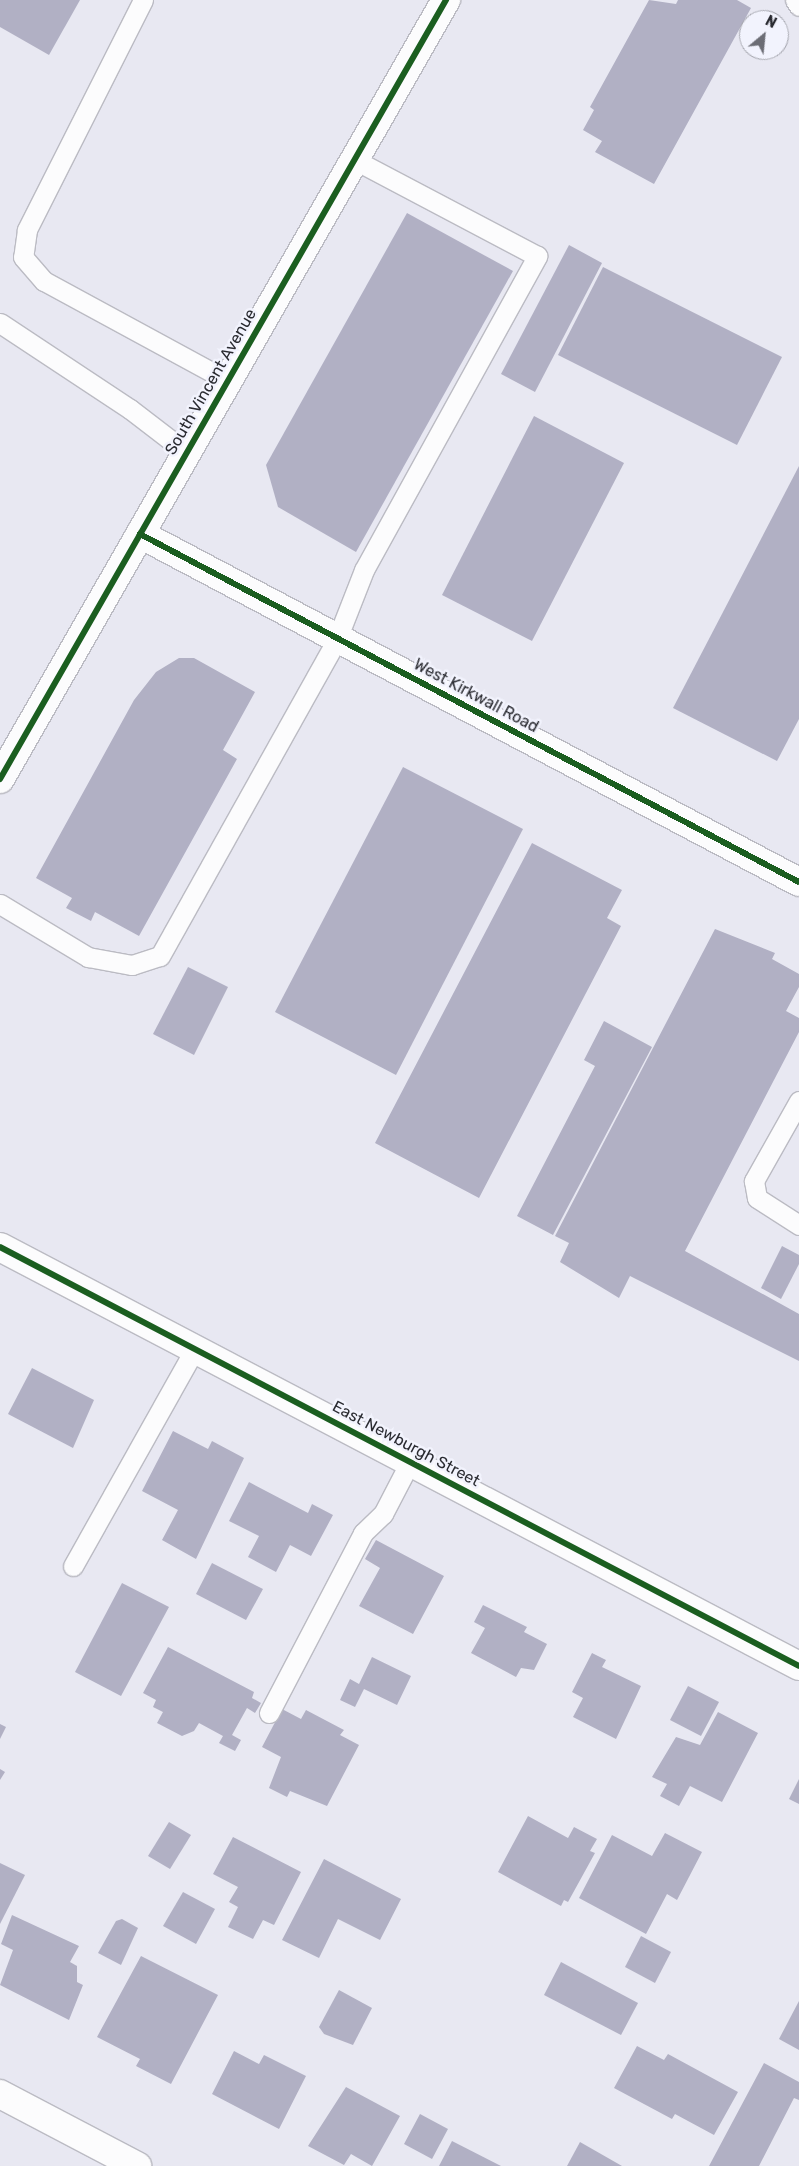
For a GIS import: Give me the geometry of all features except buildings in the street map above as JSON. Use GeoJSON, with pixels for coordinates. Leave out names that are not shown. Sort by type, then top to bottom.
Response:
{"type":"FeatureCollection","features":[{"type":"Feature","properties":{"kind":"street","name":"South Vincent Avenue"},"geometry":{"type":"LineString","coordinates":[[0,780],[446,0]]}},
{"type":"Feature","properties":{"kind":"street","name":"West Kirkwall Road"},"geometry":{"type":"LineString","coordinates":[[140,534],[799,882]]}},
{"type":"Feature","properties":{"kind":"street","name":"East Newburgh Street"},"geometry":{"type":"LineString","coordinates":[[0,1247],[799,1666]]}},
{"type":"Feature","properties":{"kind":"street"},"geometry":{"type":"LineString","coordinates":[[0,2094],[137,2166]]}},
{"type":"Feature","properties":{"kind":"lane"},"geometry":{"type":"LineString","coordinates":[[143,0],[27,230],[23,257],[44,281],[228,382]]}},
{"type":"Feature","properties":{"kind":"lane"},"geometry":{"type":"LineString","coordinates":[[795,0],[799,6]]}},
{"type":"Feature","properties":{"kind":"lane"},"geometry":{"type":"LineString","coordinates":[[0,904],[88,957],[132,965],[160,956],[337,639],[368,564],[537,256],[355,160]]}},
{"type":"Feature","properties":{"kind":"lane"},"geometry":{"type":"LineString","coordinates":[[0,323],[130,409],[186,452]]}},
{"type":"Feature","properties":{"kind":"lane"},"geometry":{"type":"LineString","coordinates":[[799,1101],[754,1181],[757,1198],[799,1225]]}},
{"type":"Feature","properties":{"kind":"lane"},"geometry":{"type":"LineString","coordinates":[[73,1566],[195,1349]]}},
{"type":"Feature","properties":{"kind":"lane"},"geometry":{"type":"LineString","coordinates":[[269,1713],[363,1533],[383,1514],[410,1462]]}},
{"type":"Feature","properties":{"kind":"cycle path"},"geometry":{"type":"LineString","coordinates":[[0,779],[446,0]]}},
{"type":"Feature","properties":{"kind":"cycle path"},"geometry":{"type":"LineString","coordinates":[[140,534],[799,882]]}},
{"type":"Feature","properties":{"kind":"cycle path"},"geometry":{"type":"LineString","coordinates":[[0,1247],[799,1666]]}}]}
